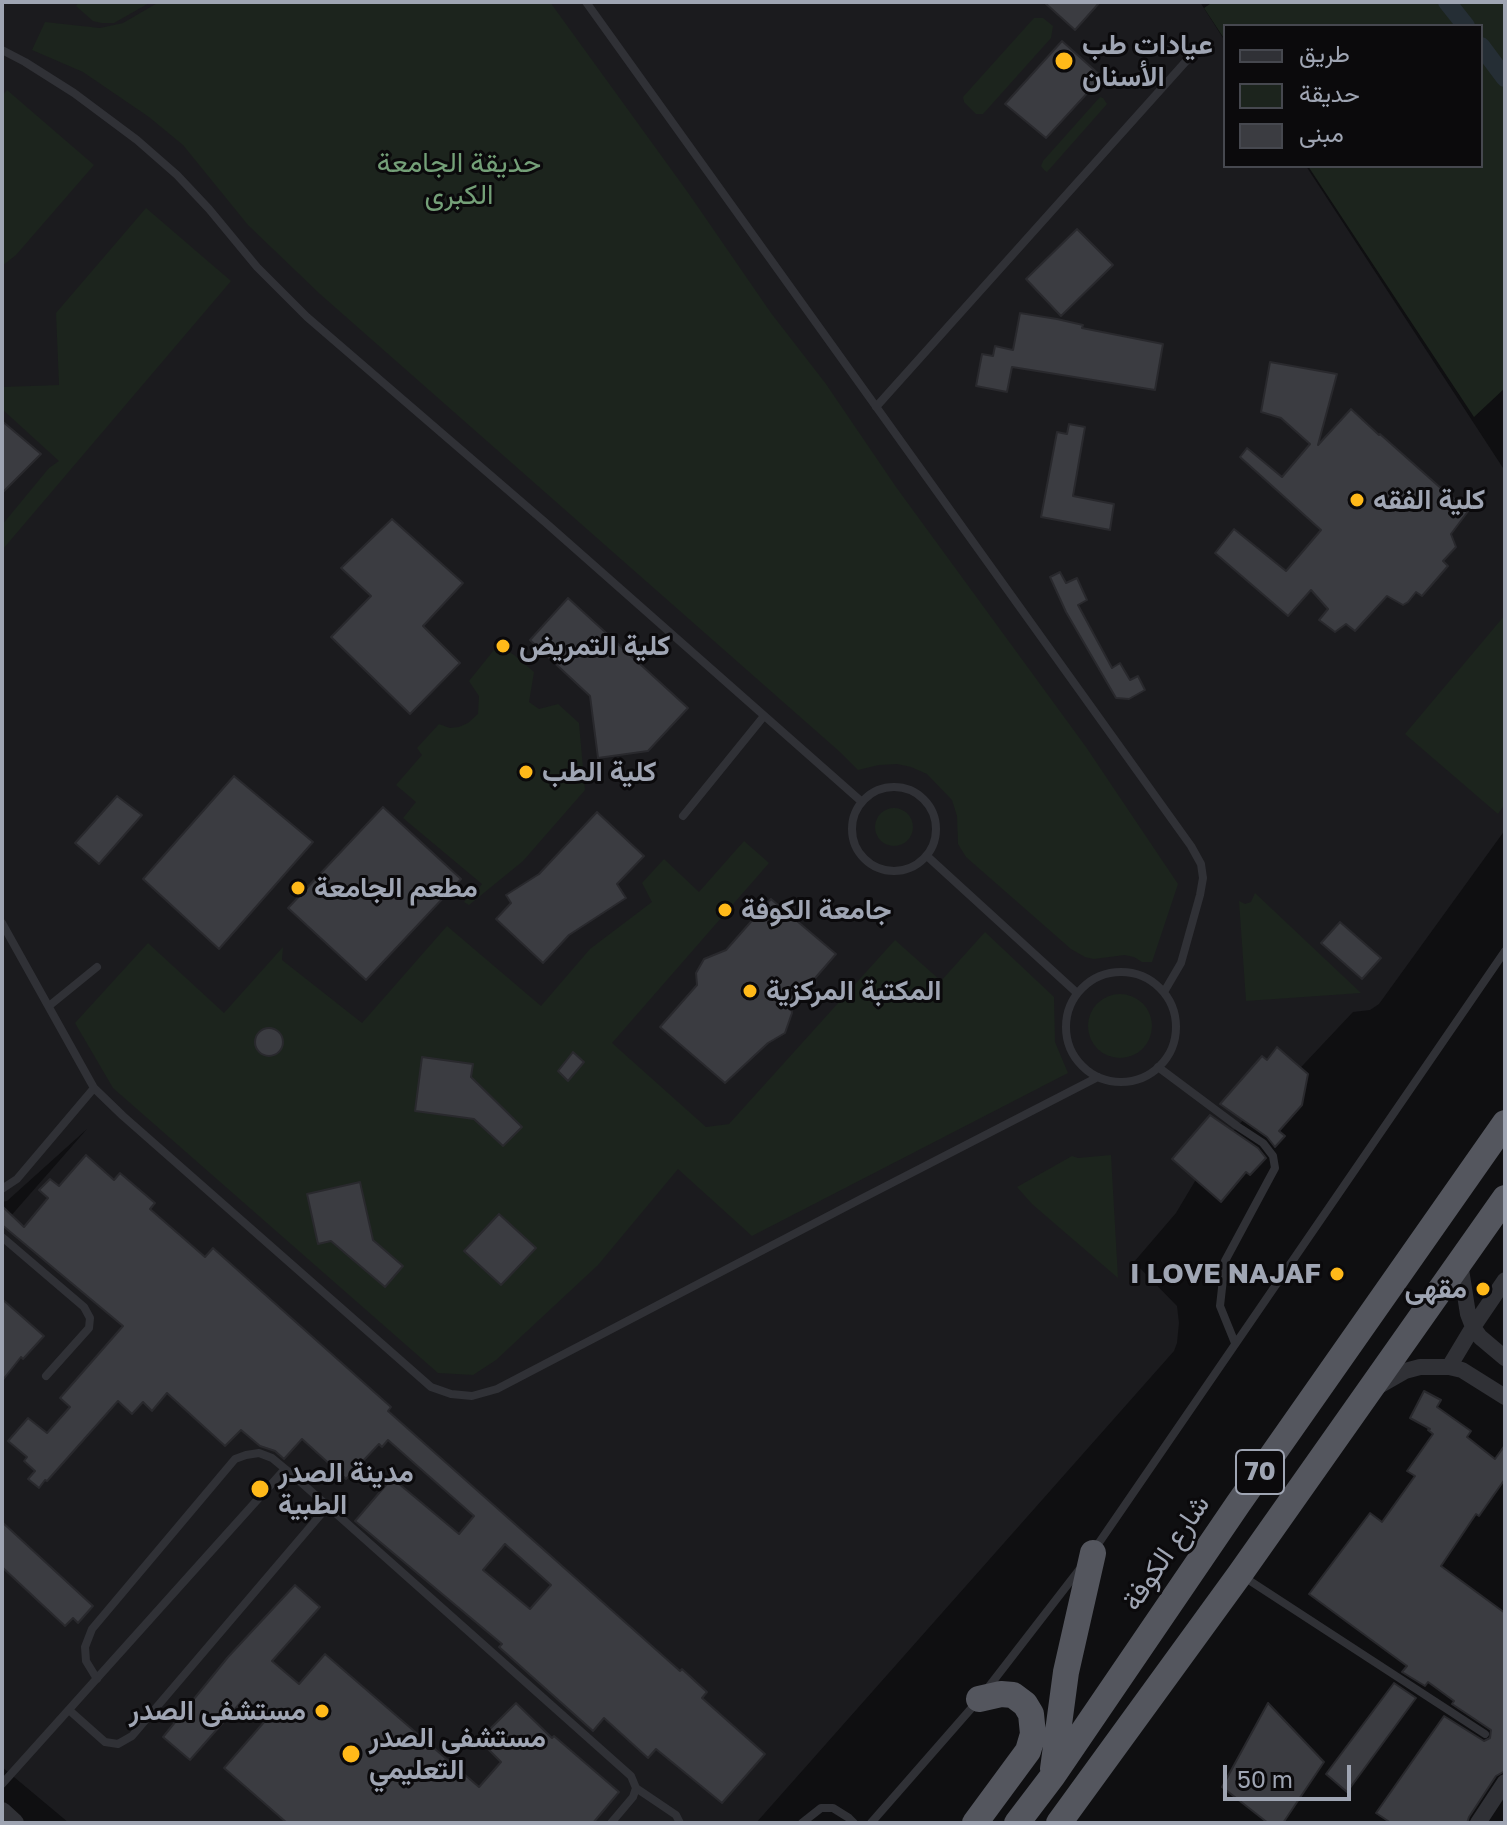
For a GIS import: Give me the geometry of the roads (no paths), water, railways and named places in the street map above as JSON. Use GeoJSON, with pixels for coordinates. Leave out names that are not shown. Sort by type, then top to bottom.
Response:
{"type":"FeatureCollection","features":[{"type":"Feature","properties":{"kind":"highway","name":"شارع الكوفة"},"geometry":{"type":"LineString","coordinates":[[1017,1823],[1052,1777],[1238,1504],[1505,1123]]}},
{"type":"Feature","properties":{"kind":"highway","name":"70"},"geometry":{"type":"LineString","coordinates":[[1059,1823],[1240,1574],[1505,1198]]}},
{"type":"Feature","properties":{"kind":"highway"},"geometry":{"type":"LineString","coordinates":[[1052,1777],[1066,1672],[1093,1553]]}},
{"type":"Feature","properties":{"kind":"highway"},"geometry":{"type":"LineString","coordinates":[[975,1823],[1028,1751],[1033,1734],[1031,1714],[1025,1704],[1013,1695],[979,1699]]}},
{"type":"Feature","properties":{"kind":"street"},"geometry":{"type":"LineString","coordinates":[[1460,1263],[1473,1327],[1505,1358]]}},
{"type":"Feature","properties":{"kind":"street"},"geometry":{"type":"LineString","coordinates":[[1449,1367],[1505,1280]]}},
{"type":"Feature","properties":{"kind":"street"},"geometry":{"type":"LineString","coordinates":[[1369,1392],[1405,1371],[1420,1367],[1449,1367],[1462,1370],[1505,1397]]}},
{"type":"Feature","properties":{"kind":"street"},"geometry":{"type":"LineString","coordinates":[[1478,1823],[1505,1782]]}},
{"type":"Feature","properties":{"kind":"street"},"geometry":{"type":"LineString","coordinates":[[2,1812],[14,1823]]}},
{"type":"Feature","properties":{"kind":"lane"},"geometry":{"type":"LineString","coordinates":[[586,2],[1191,846],[1201,864],[1203,878],[1200,895],[1181,963],[1164,992]]}},
{"type":"Feature","properties":{"kind":"lane"},"geometry":{"type":"LineString","coordinates":[[876,407],[1197,49]]}},
{"type":"Feature","properties":{"kind":"lane"},"geometry":{"type":"LineString","coordinates":[[2,50],[74,93],[137,140],[177,175],[257,267],[307,317],[862,802]]}},
{"type":"Feature","properties":{"kind":"lane"},"geometry":{"type":"LineString","coordinates":[[683,816],[764,716]]}},
{"type":"Feature","properties":{"kind":"lane"},"geometry":{"type":"LineString","coordinates":[[887,787],[902,787],[916,792],[934,814],[937,829],[935,843],[927,856],[905,870],[878,868],[867,861],[858,852],[853,839],[855,813],[862,802],[873,792],[887,787]]}},
{"type":"Feature","properties":{"kind":"lane"},"geometry":{"type":"LineString","coordinates":[[927,856],[1077,993]]}},
{"type":"Feature","properties":{"kind":"lane"},"geometry":{"type":"LineString","coordinates":[[2,923],[94,1088],[431,1387],[451,1394],[472,1396],[497,1389],[1098,1077]]}},
{"type":"Feature","properties":{"kind":"lane"},"geometry":{"type":"LineString","coordinates":[[871,1823],[979,1699],[1093,1553],[1505,951]]}},
{"type":"Feature","properties":{"kind":"lane"},"geometry":{"type":"LineString","coordinates":[[49,1006],[97,967]]}},
{"type":"Feature","properties":{"kind":"lane"},"geometry":{"type":"LineString","coordinates":[[1120,971],[1152,981],[1164,992],[1176,1022],[1175,1039],[1169,1054],[1145,1077],[1113,1082],[1084,1068],[1073,1056],[1065,1024],[1077,993],[1088,982],[1103,974],[1120,971]]}},
{"type":"Feature","properties":{"kind":"lane"},"geometry":{"type":"LineString","coordinates":[[1158,1067],[1263,1143],[1273,1156],[1275,1168],[1225,1261],[1220,1306],[1235,1343]]}},
{"type":"Feature","properties":{"kind":"lane"},"geometry":{"type":"LineString","coordinates":[[2,1189],[17,1179],[94,1088]]}},
{"type":"Feature","properties":{"kind":"lane"},"geometry":{"type":"LineString","coordinates":[[2,1237],[84,1307],[90,1318],[89,1328],[46,1376]]}},
{"type":"Feature","properties":{"kind":"lane"},"geometry":{"type":"LineString","coordinates":[[97,1679],[86,1661],[85,1647],[92,1629],[235,1459],[259,1453],[272,1458],[328,1506],[620,1765],[631,1776],[636,1788],[676,1815],[680,1823]]}},
{"type":"Feature","properties":{"kind":"lane"},"geometry":{"type":"LineString","coordinates":[[2,1784],[285,1469]]}},
{"type":"Feature","properties":{"kind":"lane"},"geometry":{"type":"LineString","coordinates":[[69,1710],[105,1742],[118,1744],[132,1736],[328,1506]]}},
{"type":"Feature","properties":{"kind":"lane"},"geometry":{"type":"LineString","coordinates":[[1240,1574],[1485,1734]]}},
{"type":"Feature","properties":{"kind":"lane"},"geometry":{"type":"LineString","coordinates":[[611,1823],[633,1797],[636,1788]]}},
{"type":"Feature","properties":{"kind":"lane"},"geometry":{"type":"LineString","coordinates":[[802,1823],[821,1808],[833,1808],[854,1823]]}},
{"type":"Feature","properties":{"kind":"waterway"},"geometry":{"type":"LineString","coordinates":[[1447,2],[1464,24]]}},
{"type":"Feature","properties":{"kind":"waterway"},"geometry":{"type":"LineString","coordinates":[[1483,49],[1505,78]]}},
{"type":"Feature","properties":{"kind":"place","name":"عيادات طب الأسنان"},"geometry":{"type":"Point","coordinates":[1064,61]}},
{"type":"Feature","properties":{"kind":"place","name":"كلية الفقه"},"geometry":{"type":"Point","coordinates":[1357,500]}},
{"type":"Feature","properties":{"kind":"place","name":"كلية التمريض"},"geometry":{"type":"Point","coordinates":[503,646]}},
{"type":"Feature","properties":{"kind":"place","name":"كلية الطب"},"geometry":{"type":"Point","coordinates":[526,772]}},
{"type":"Feature","properties":{"kind":"place","name":"مطعم الجامعة"},"geometry":{"type":"Point","coordinates":[298,888]}},
{"type":"Feature","properties":{"kind":"place","name":"جامعة الكوفة"},"geometry":{"type":"Point","coordinates":[725,910]}},
{"type":"Feature","properties":{"kind":"place","name":"المكتبة المركزية"},"geometry":{"type":"Point","coordinates":[750,991]}},
{"type":"Feature","properties":{"kind":"place","name":"I LOVE NAJAF"},"geometry":{"type":"Point","coordinates":[1337,1274]}},
{"type":"Feature","properties":{"kind":"place","name":"مقهى"},"geometry":{"type":"Point","coordinates":[1483,1289]}},
{"type":"Feature","properties":{"kind":"place","name":"مدينة الصدر الطبية"},"geometry":{"type":"Point","coordinates":[260,1489]}},
{"type":"Feature","properties":{"kind":"place","name":"مستشفى الصدر"},"geometry":{"type":"Point","coordinates":[322,1711]}},
{"type":"Feature","properties":{"kind":"place","name":"مستشفى الصدر التعليمي"},"geometry":{"type":"Point","coordinates":[351,1754]}},
{"type":"Feature","properties":{"kind":"park label","name":"حديقة الجامعة الكبرى"},"geometry":{"type":"Point","coordinates":[459,179]}}]}
